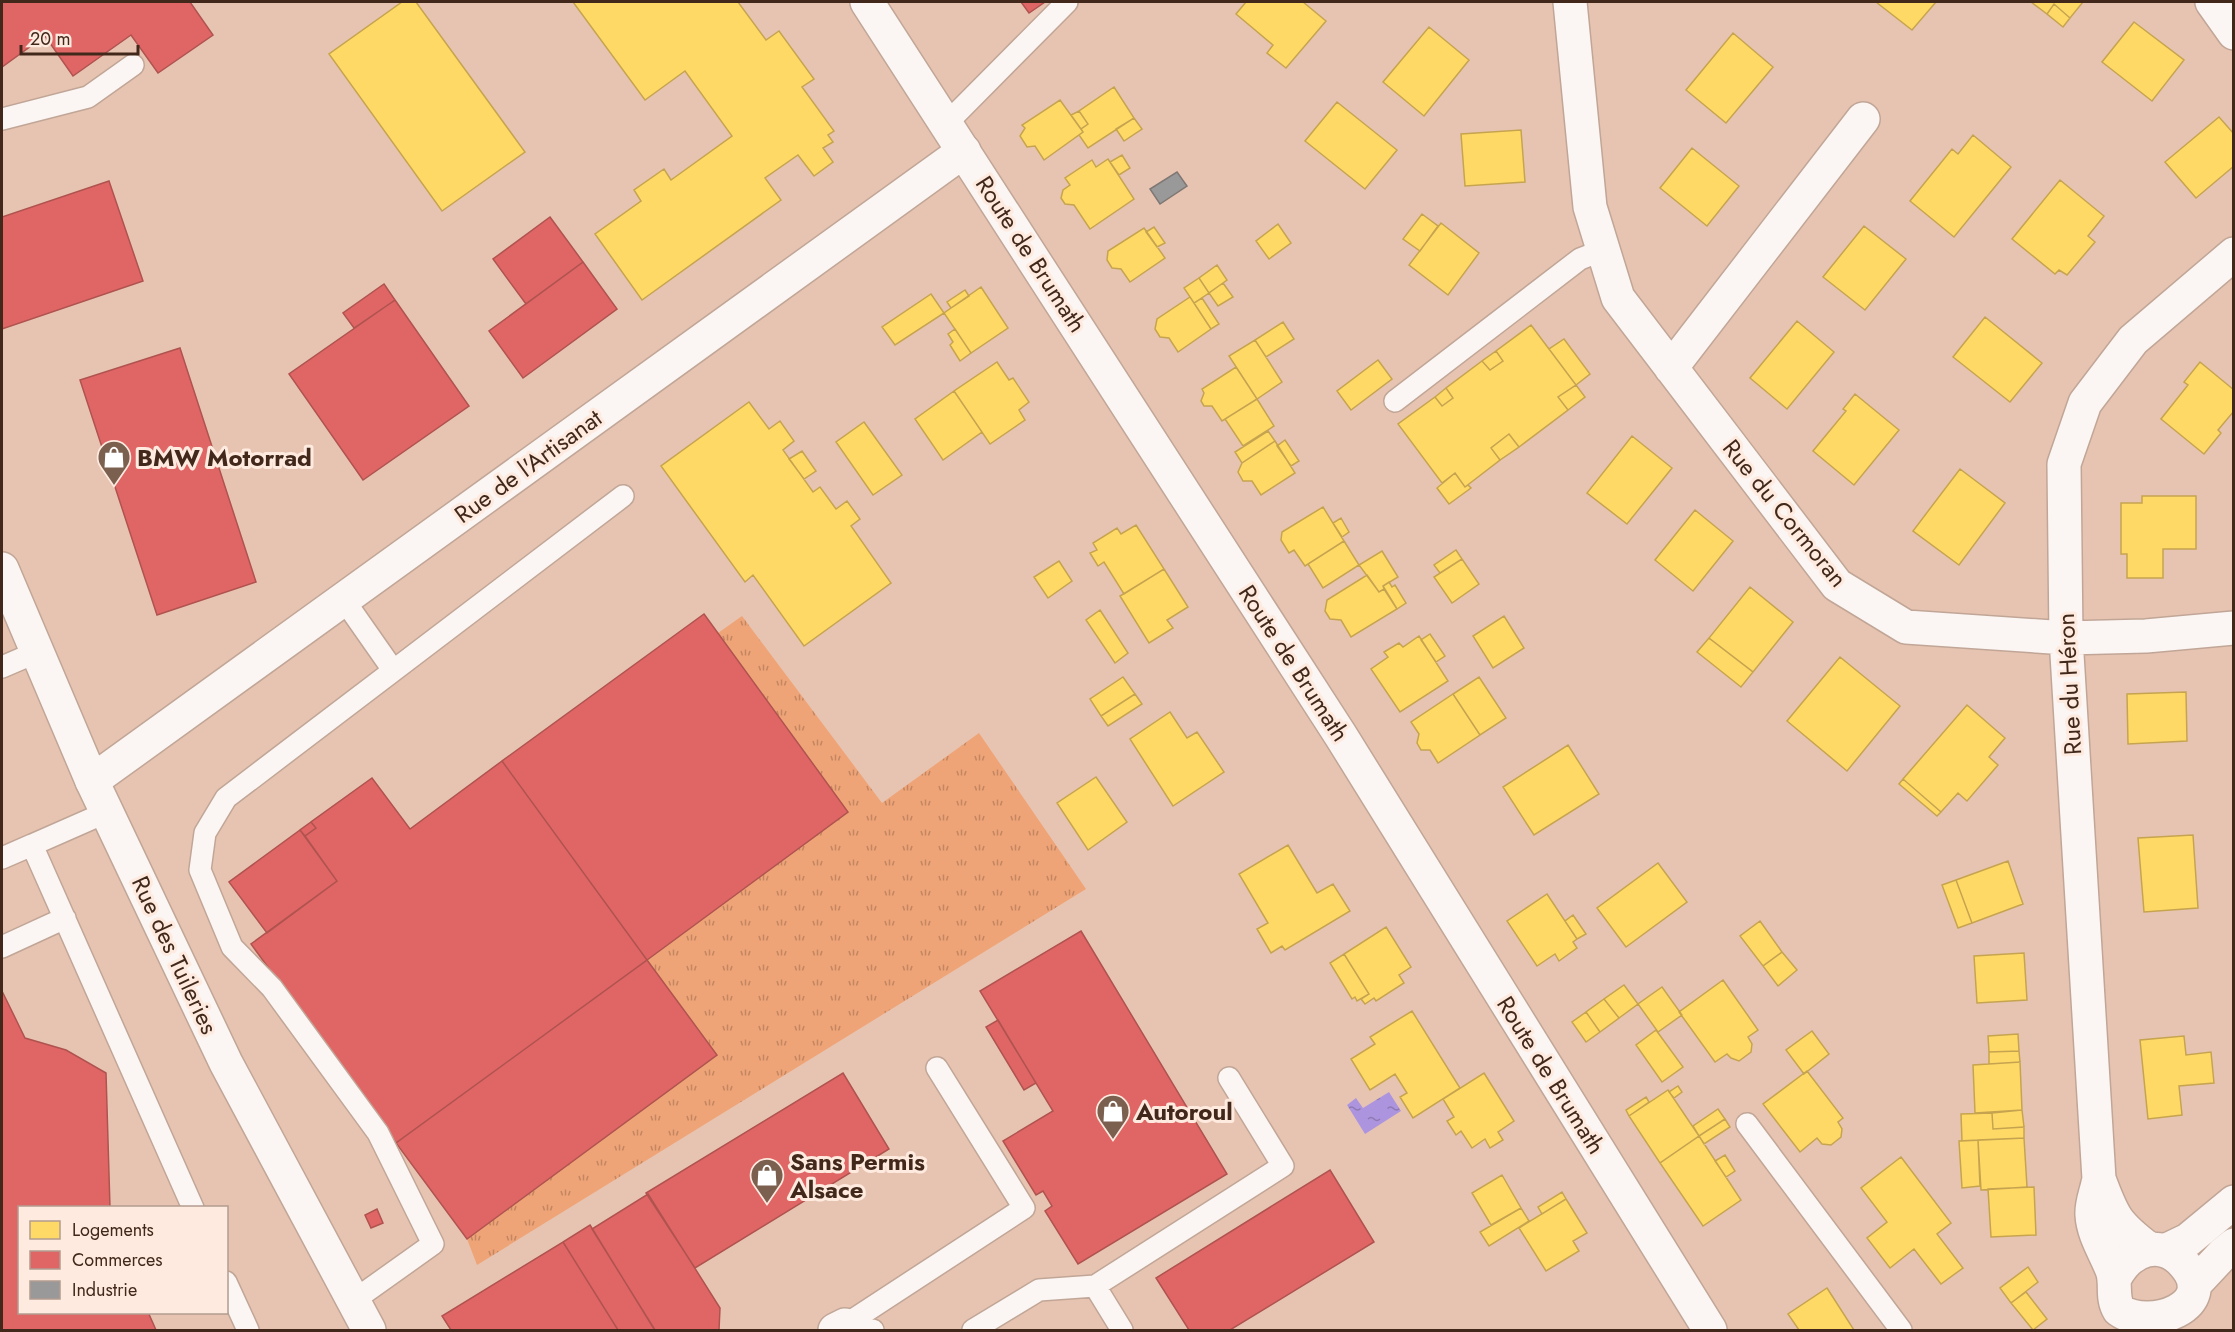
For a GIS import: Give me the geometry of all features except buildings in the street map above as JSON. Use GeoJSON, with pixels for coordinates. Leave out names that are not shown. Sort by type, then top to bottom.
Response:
{"type":"FeatureCollection","features":[{"type":"Feature","properties":{"kind":"street","name":"Route de Brumath"},"geometry":{"type":"LineString","coordinates":[[867,2],[1341,736],[1710,1330]]}},
{"type":"Feature","properties":{"kind":"street","name":"Rue du Cormoran"},"geometry":{"type":"LineString","coordinates":[[1570,2],[1590,207],[1618,298],[1837,585],[1906,627],[2066,638],[2146,636],[2234,628]]}},
{"type":"Feature","properties":{"kind":"street"},"geometry":{"type":"LineString","coordinates":[[2212,2],[2234,33]]}},
{"type":"Feature","properties":{"kind":"street"},"geometry":{"type":"LineString","coordinates":[[1671,368],[1863,119]]}},
{"type":"Feature","properties":{"kind":"street","name":"Rue de l'Artisanat"},"geometry":{"type":"LineString","coordinates":[[92,781],[964,152]]}},
{"type":"Feature","properties":{"kind":"street","name":"Rue du Héron"},"geometry":{"type":"LineString","coordinates":[[2157,1250],[2120,1226],[2110,1209],[2099,1179],[2066,638],[2064,464],[2085,403],[2133,340],[2234,254]]}},
{"type":"Feature","properties":{"kind":"street","name":"Rue des Tuileries"},"geometry":{"type":"LineString","coordinates":[[2,569],[92,781],[226,1063],[369,1330]]}},
{"type":"Feature","properties":{"kind":"street","name":"Rue du Héron"},"geometry":{"type":"LineString","coordinates":[[2099,1179],[2091,1213],[2095,1233],[2114,1286]]}},
{"type":"Feature","properties":{"kind":"street"},"geometry":{"type":"LineString","coordinates":[[2106,1330],[2114,1286],[2122,1264],[2134,1254],[2157,1250],[2188,1240],[2234,1202]]}},
{"type":"Feature","properties":{"kind":"street"},"geometry":{"type":"LineString","coordinates":[[2194,1285],[2234,1245]]}},
{"type":"Feature","properties":{"kind":"street"},"geometry":{"type":"LineString","coordinates":[[2114,1286],[2118,1309],[2128,1321],[2142,1328],[2157,1330],[2173,1325],[2185,1314],[2192,1301],[2194,1285],[2189,1270],[2179,1258],[2157,1250]]}},
{"type":"Feature","properties":{"kind":"lane"},"geometry":{"type":"LineString","coordinates":[[946,124],[1066,2]]}},
{"type":"Feature","properties":{"kind":"lane"},"geometry":{"type":"LineString","coordinates":[[2,119],[88,97],[133,64]]}},
{"type":"Feature","properties":{"kind":"lane"},"geometry":{"type":"LineString","coordinates":[[1395,401],[1580,259],[1603,250]]}},
{"type":"Feature","properties":{"kind":"lane"},"geometry":{"type":"LineString","coordinates":[[353,1301],[433,1244],[378,1133],[272,988],[232,946],[200,870],[204,833],[226,798],[623,496]]}},
{"type":"Feature","properties":{"kind":"lane"},"geometry":{"type":"LineString","coordinates":[[344,600],[393,670]]}},
{"type":"Feature","properties":{"kind":"lane"},"geometry":{"type":"LineString","coordinates":[[2,668],[37,652]]}},
{"type":"Feature","properties":{"kind":"lane"},"geometry":{"type":"LineString","coordinates":[[2,858],[107,812]]}},
{"type":"Feature","properties":{"kind":"lane"},"geometry":{"type":"LineString","coordinates":[[32,844],[192,1206]]}},
{"type":"Feature","properties":{"kind":"lane"},"geometry":{"type":"LineString","coordinates":[[2,947],[65,918]]}},
{"type":"Feature","properties":{"kind":"lane"},"geometry":{"type":"LineString","coordinates":[[849,1329],[1024,1208],[937,1068]]}},
{"type":"Feature","properties":{"kind":"lane"},"geometry":{"type":"LineString","coordinates":[[973,1330],[1039,1290],[1095,1286],[1283,1166],[1229,1078]]}},
{"type":"Feature","properties":{"kind":"lane"},"geometry":{"type":"LineString","coordinates":[[1747,1124],[1902,1330]]}},
{"type":"Feature","properties":{"kind":"lane"},"geometry":{"type":"LineString","coordinates":[[228,1286],[248,1330]]}},
{"type":"Feature","properties":{"kind":"lane"},"geometry":{"type":"LineString","coordinates":[[1095,1286],[1122,1330]]}},
{"type":"Feature","properties":{"kind":"green space"},"geometry":{"type":"Polygon","coordinates":[[[742,616],[882,803],[979,733],[1086,889],[477,1265],[467,1239],[717,1055],[647,960],[848,812],[718,633],[742,616]]]}},
{"type":"Feature","properties":{"kind":"water"},"geometry":{"type":"Polygon","coordinates":[[[1389,1092],[1401,1111],[1365,1134],[1347,1105],[1356,1098],[1363,1108],[1389,1092]]]}},
{"type":"Feature","properties":{"kind":"place","name":"BMW Motorrad"},"geometry":{"type":"Point","coordinates":[114,486]}},
{"type":"Feature","properties":{"kind":"place","name":"Autoroul"},"geometry":{"type":"Point","coordinates":[1113,1140]}},
{"type":"Feature","properties":{"kind":"place","name":"Sans Permis Alsace"},"geometry":{"type":"Point","coordinates":[767,1204]}}]}
